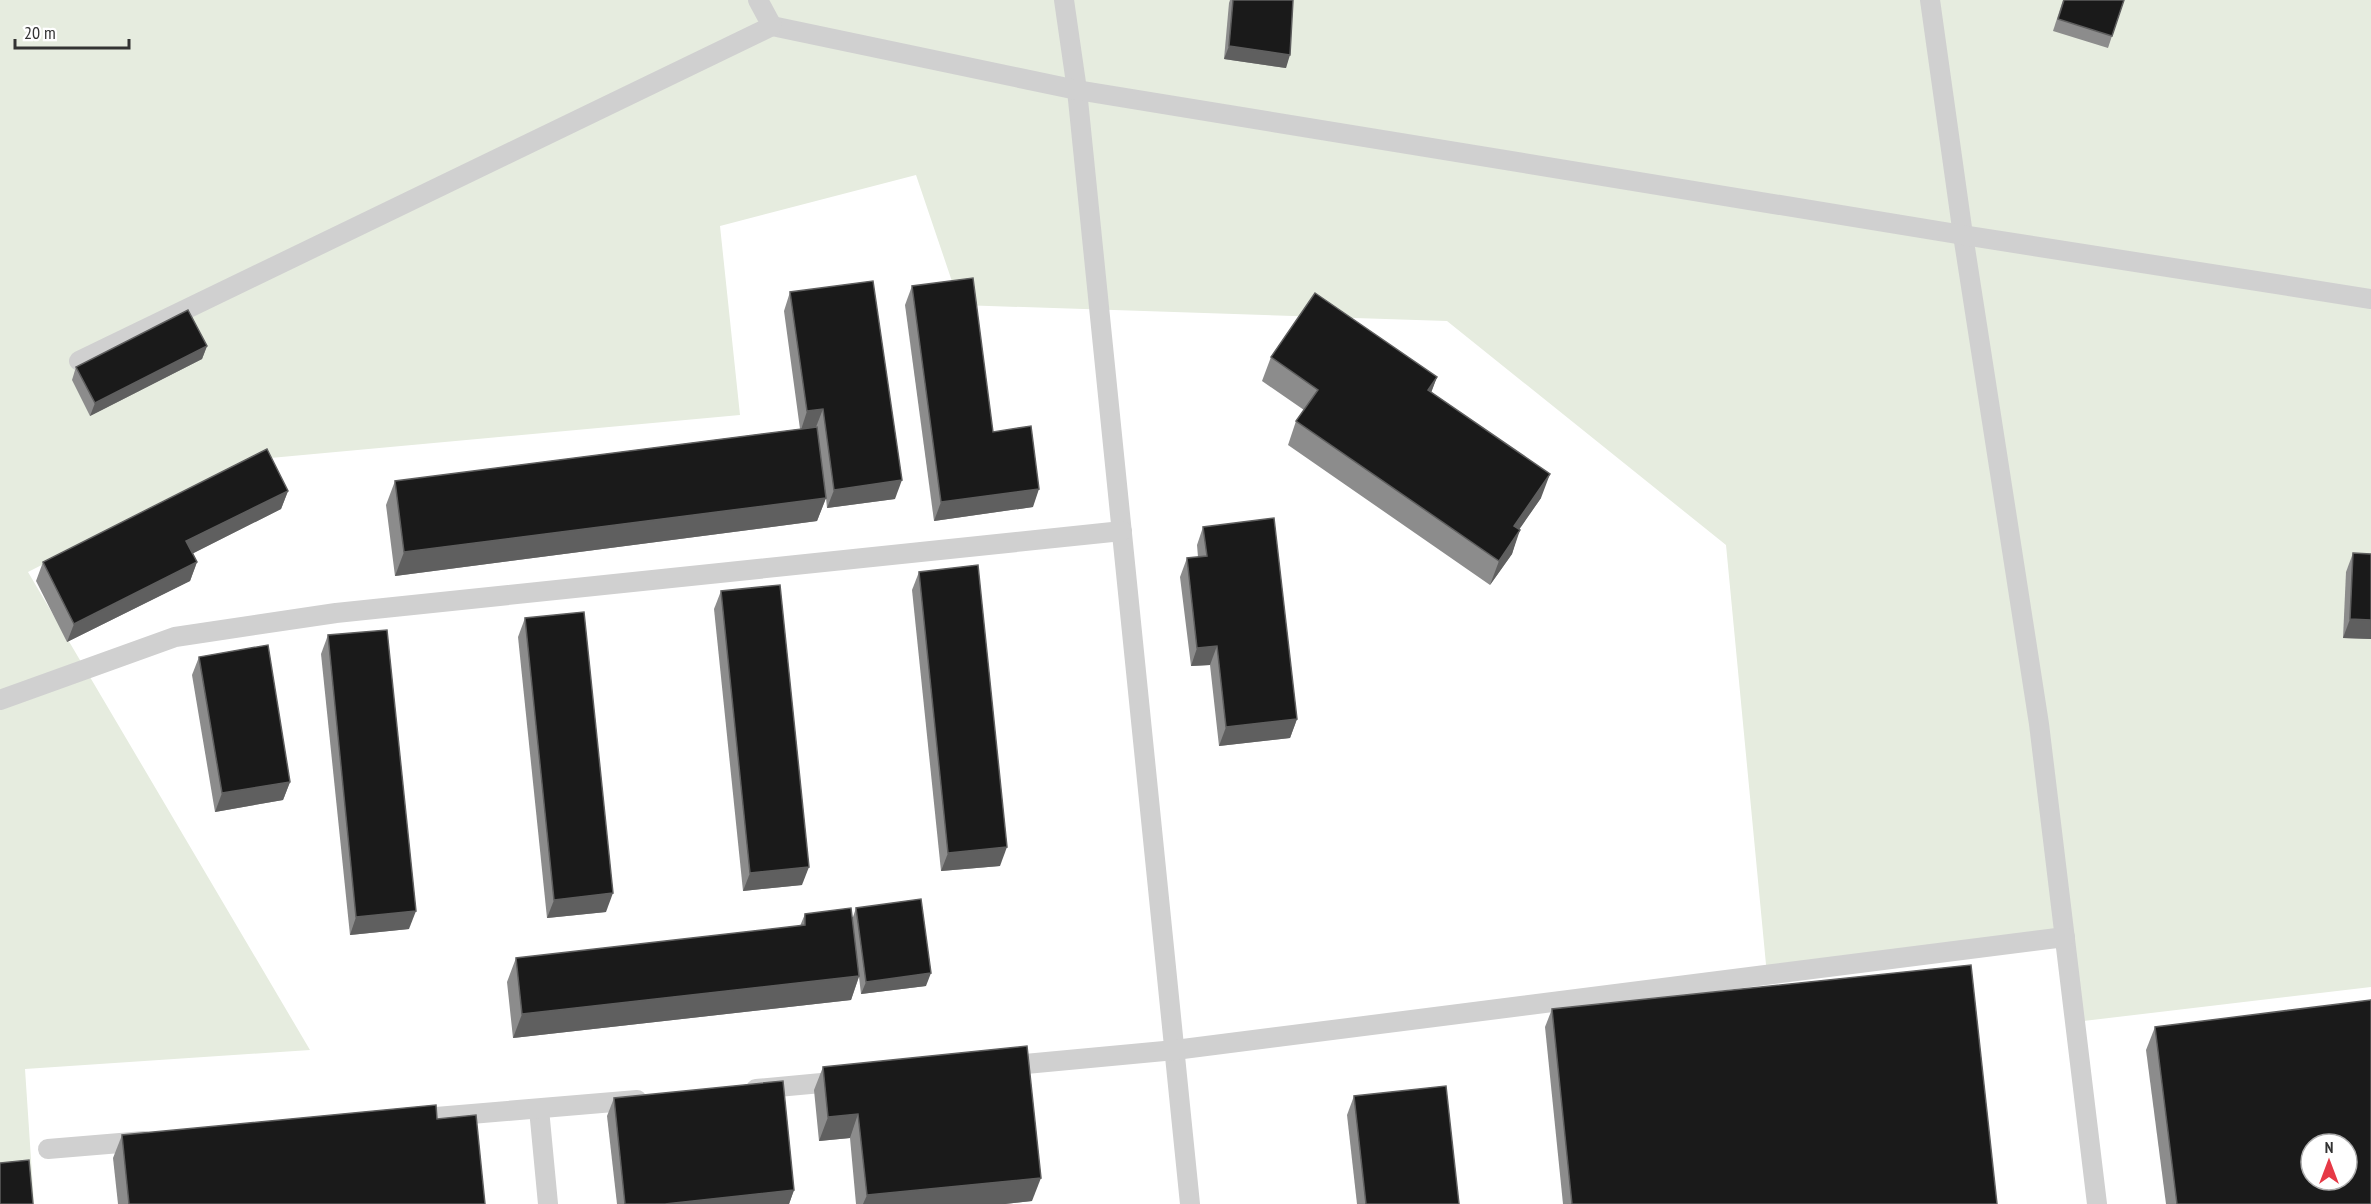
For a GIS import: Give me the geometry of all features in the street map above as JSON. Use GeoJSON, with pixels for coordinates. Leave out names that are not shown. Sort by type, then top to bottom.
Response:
{"type":"FeatureCollection","features":[{"type":"Feature","properties":{"kind":"lane"},"geometry":{"type":"LineString","coordinates":[[758,0],[772,26]]}},
{"type":"Feature","properties":{"kind":"lane"},"geometry":{"type":"LineString","coordinates":[[1064,0],[1077,90],[1190,1204]]}},
{"type":"Feature","properties":{"kind":"lane"},"geometry":{"type":"LineString","coordinates":[[1930,0],[1963,235],[2039,724],[2097,1204]]}},
{"type":"Feature","properties":{"kind":"lane"},"geometry":{"type":"LineString","coordinates":[[79,361],[772,26],[1077,90],[1963,235],[2371,299]]}},
{"type":"Feature","properties":{"kind":"lane"},"geometry":{"type":"LineString","coordinates":[[0,700],[175,637],[348,612],[1122,531]]}},
{"type":"Feature","properties":{"kind":"lane"},"geometry":{"type":"LineString","coordinates":[[987,1068],[1175,1050],[2065,937]]}},
{"type":"Feature","properties":{"kind":"lane"},"geometry":{"type":"LineString","coordinates":[[739,1090],[857,1080]]}},
{"type":"Feature","properties":{"kind":"lane"},"geometry":{"type":"LineString","coordinates":[[387,1121],[657,1098]]}},
{"type":"Feature","properties":{"kind":"lane"},"geometry":{"type":"LineString","coordinates":[[539,1109],[548,1204]]}},
{"type":"Feature","properties":{"kind":"lane"},"geometry":{"type":"LineString","coordinates":[[48,1149],[165,1139]]}},
{"type":"Feature","properties":{"kind":"shaded area"},"geometry":{"type":"Polygon","coordinates":[[[0,0],[2371,0],[2371,987],[2075,1022],[2065,937],[1767,975],[1726,545],[1447,321],[960,305],[916,175],[720,226],[740,415],[248,460],[28,572],[310,1050],[25,1069],[34,1204],[0,1204],[0,0]]]}},
{"type":"Feature","properties":{"kind":"building"},"geometry":{"type":"Polygon","coordinates":[[[1233,0],[1293,0],[1290,55],[1229,46],[1233,0]]]}},
{"type":"Feature","properties":{"kind":"building"},"geometry":{"type":"Polygon","coordinates":[[[2064,0],[2124,0],[2112,36],[2058,19],[2064,0]]]}},
{"type":"Feature","properties":{"kind":"building"},"geometry":{"type":"Polygon","coordinates":[[[973,278],[993,432],[1031,426],[1039,489],[941,502],[912,286],[973,278]]]}},
{"type":"Feature","properties":{"kind":"building"},"geometry":{"type":"Polygon","coordinates":[[[873,281],[902,480],[834,490],[823,409],[807,411],[790,292],[873,281]]]}},
{"type":"Feature","properties":{"kind":"building"},"geometry":{"type":"Polygon","coordinates":[[[1315,293],[1437,377],[1428,390],[1550,474],[1514,526],[1520,530],[1499,561],[1296,421],[1318,390],[1271,357],[1315,293]]]}},
{"type":"Feature","properties":{"kind":"building"},"geometry":{"type":"Polygon","coordinates":[[[188,310],[207,346],[95,403],[76,367],[188,310]]]}},
{"type":"Feature","properties":{"kind":"building"},"geometry":{"type":"Polygon","coordinates":[[[817,427],[826,498],[404,552],[395,481],[817,427]]]}},
{"type":"Feature","properties":{"kind":"building"},"geometry":{"type":"Polygon","coordinates":[[[267,449],[288,491],[186,541],[197,562],[74,624],[43,562],[267,449]]]}},
{"type":"Feature","properties":{"kind":"building"},"geometry":{"type":"Polygon","coordinates":[[[1274,518],[1297,719],[1226,727],[1217,646],[1197,648],[1187,558],[1207,556],[1203,527],[1274,518]]]}},
{"type":"Feature","properties":{"kind":"building"},"geometry":{"type":"Polygon","coordinates":[[[2353,553],[2371,554],[2371,620],[2350,619],[2353,553]]]}},
{"type":"Feature","properties":{"kind":"building"},"geometry":{"type":"Polygon","coordinates":[[[978,565],[1007,847],[948,853],[919,572],[978,565]]]}},
{"type":"Feature","properties":{"kind":"building"},"geometry":{"type":"Polygon","coordinates":[[[780,585],[809,867],[750,873],[721,591],[780,585]]]}},
{"type":"Feature","properties":{"kind":"building"},"geometry":{"type":"Polygon","coordinates":[[[584,612],[613,893],[554,900],[525,618],[584,612]]]}},
{"type":"Feature","properties":{"kind":"building"},"geometry":{"type":"Polygon","coordinates":[[[387,630],[416,911],[356,917],[328,635],[387,630]]]}},
{"type":"Feature","properties":{"kind":"building"},"geometry":{"type":"Polygon","coordinates":[[[268,645],[290,782],[222,793],[199,657],[268,645]]]}},
{"type":"Feature","properties":{"kind":"building"},"geometry":{"type":"Polygon","coordinates":[[[921,899],[931,973],[866,982],[856,908],[921,899]]]}},
{"type":"Feature","properties":{"kind":"building"},"geometry":{"type":"Polygon","coordinates":[[[851,908],[859,976],[522,1014],[516,958],[805,925],[805,914],[851,908]]]}},
{"type":"Feature","properties":{"kind":"building"},"geometry":{"type":"Polygon","coordinates":[[[1971,965],[1997,1204],[1572,1204],[1552,1009],[1971,965]]]}},
{"type":"Feature","properties":{"kind":"building"},"geometry":{"type":"Polygon","coordinates":[[[2371,1000],[2371,1204],[2177,1204],[2155,1027],[2371,1000]]]}},
{"type":"Feature","properties":{"kind":"building"},"geometry":{"type":"Polygon","coordinates":[[[1027,1046],[1041,1178],[867,1195],[858,1114],[828,1117],[823,1067],[1027,1046]]]}},
{"type":"Feature","properties":{"kind":"building"},"geometry":{"type":"Polygon","coordinates":[[[783,1081],[794,1190],[665,1204],[625,1204],[614,1098],[783,1081]]]}},
{"type":"Feature","properties":{"kind":"building"},"geometry":{"type":"Polygon","coordinates":[[[1446,1086],[1459,1204],[1366,1204],[1354,1096],[1446,1086]]]}},
{"type":"Feature","properties":{"kind":"building"},"geometry":{"type":"Polygon","coordinates":[[[436,1105],[437,1119],[476,1115],[485,1204],[129,1204],[122,1135],[436,1105]]]}},
{"type":"Feature","properties":{"kind":"building"},"geometry":{"type":"Polygon","coordinates":[[[29,1160],[33,1204],[0,1204],[0,1163],[29,1160]]]}}]}
